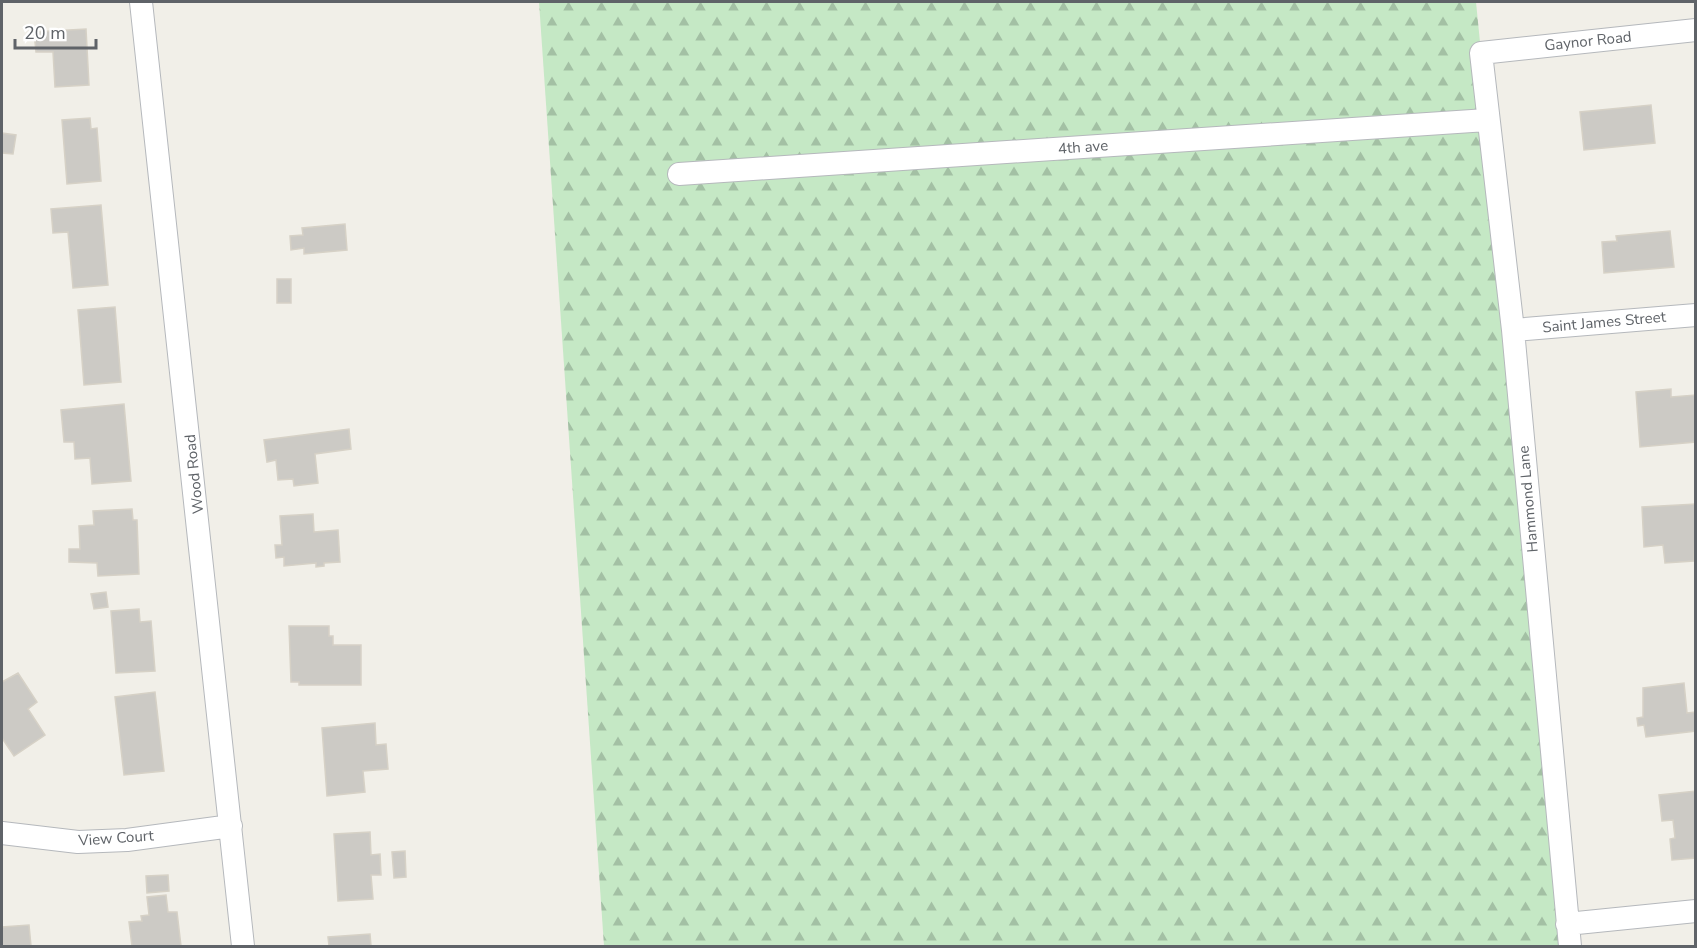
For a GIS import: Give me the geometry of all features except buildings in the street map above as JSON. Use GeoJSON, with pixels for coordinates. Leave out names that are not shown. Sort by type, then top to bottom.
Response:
{"type":"FeatureCollection","features":[{"type":"Feature","properties":{"kind":"street","name":"Wood Road"},"geometry":{"type":"LineString","coordinates":[[141,2],[243,946]]}},
{"type":"Feature","properties":{"kind":"street","name":"Gaynor Road"},"geometry":{"type":"LineString","coordinates":[[1481,53],[1695,30]]}},
{"type":"Feature","properties":{"kind":"street","name":"Hammond Lane"},"geometry":{"type":"LineString","coordinates":[[1481,53],[1513,330],[1569,935]]}},
{"type":"Feature","properties":{"kind":"street","name":"4th ave"},"geometry":{"type":"LineString","coordinates":[[679,174],[1487,120]]}},
{"type":"Feature","properties":{"kind":"street","name":"Saint James Street"},"geometry":{"type":"LineString","coordinates":[[1513,330],[1695,315]]}},
{"type":"Feature","properties":{"kind":"street","name":"View Court"},"geometry":{"type":"LineString","coordinates":[[2,833],[78,842],[127,840],[231,826]]}},
{"type":"Feature","properties":{"kind":"street"},"geometry":{"type":"LineString","coordinates":[[1569,935],[1695,911]]}},
{"type":"Feature","properties":{"kind":"green space"},"geometry":{"type":"Polygon","coordinates":[[[539,2],[1476,2],[1570,946],[604,946],[539,2]]]}}]}
